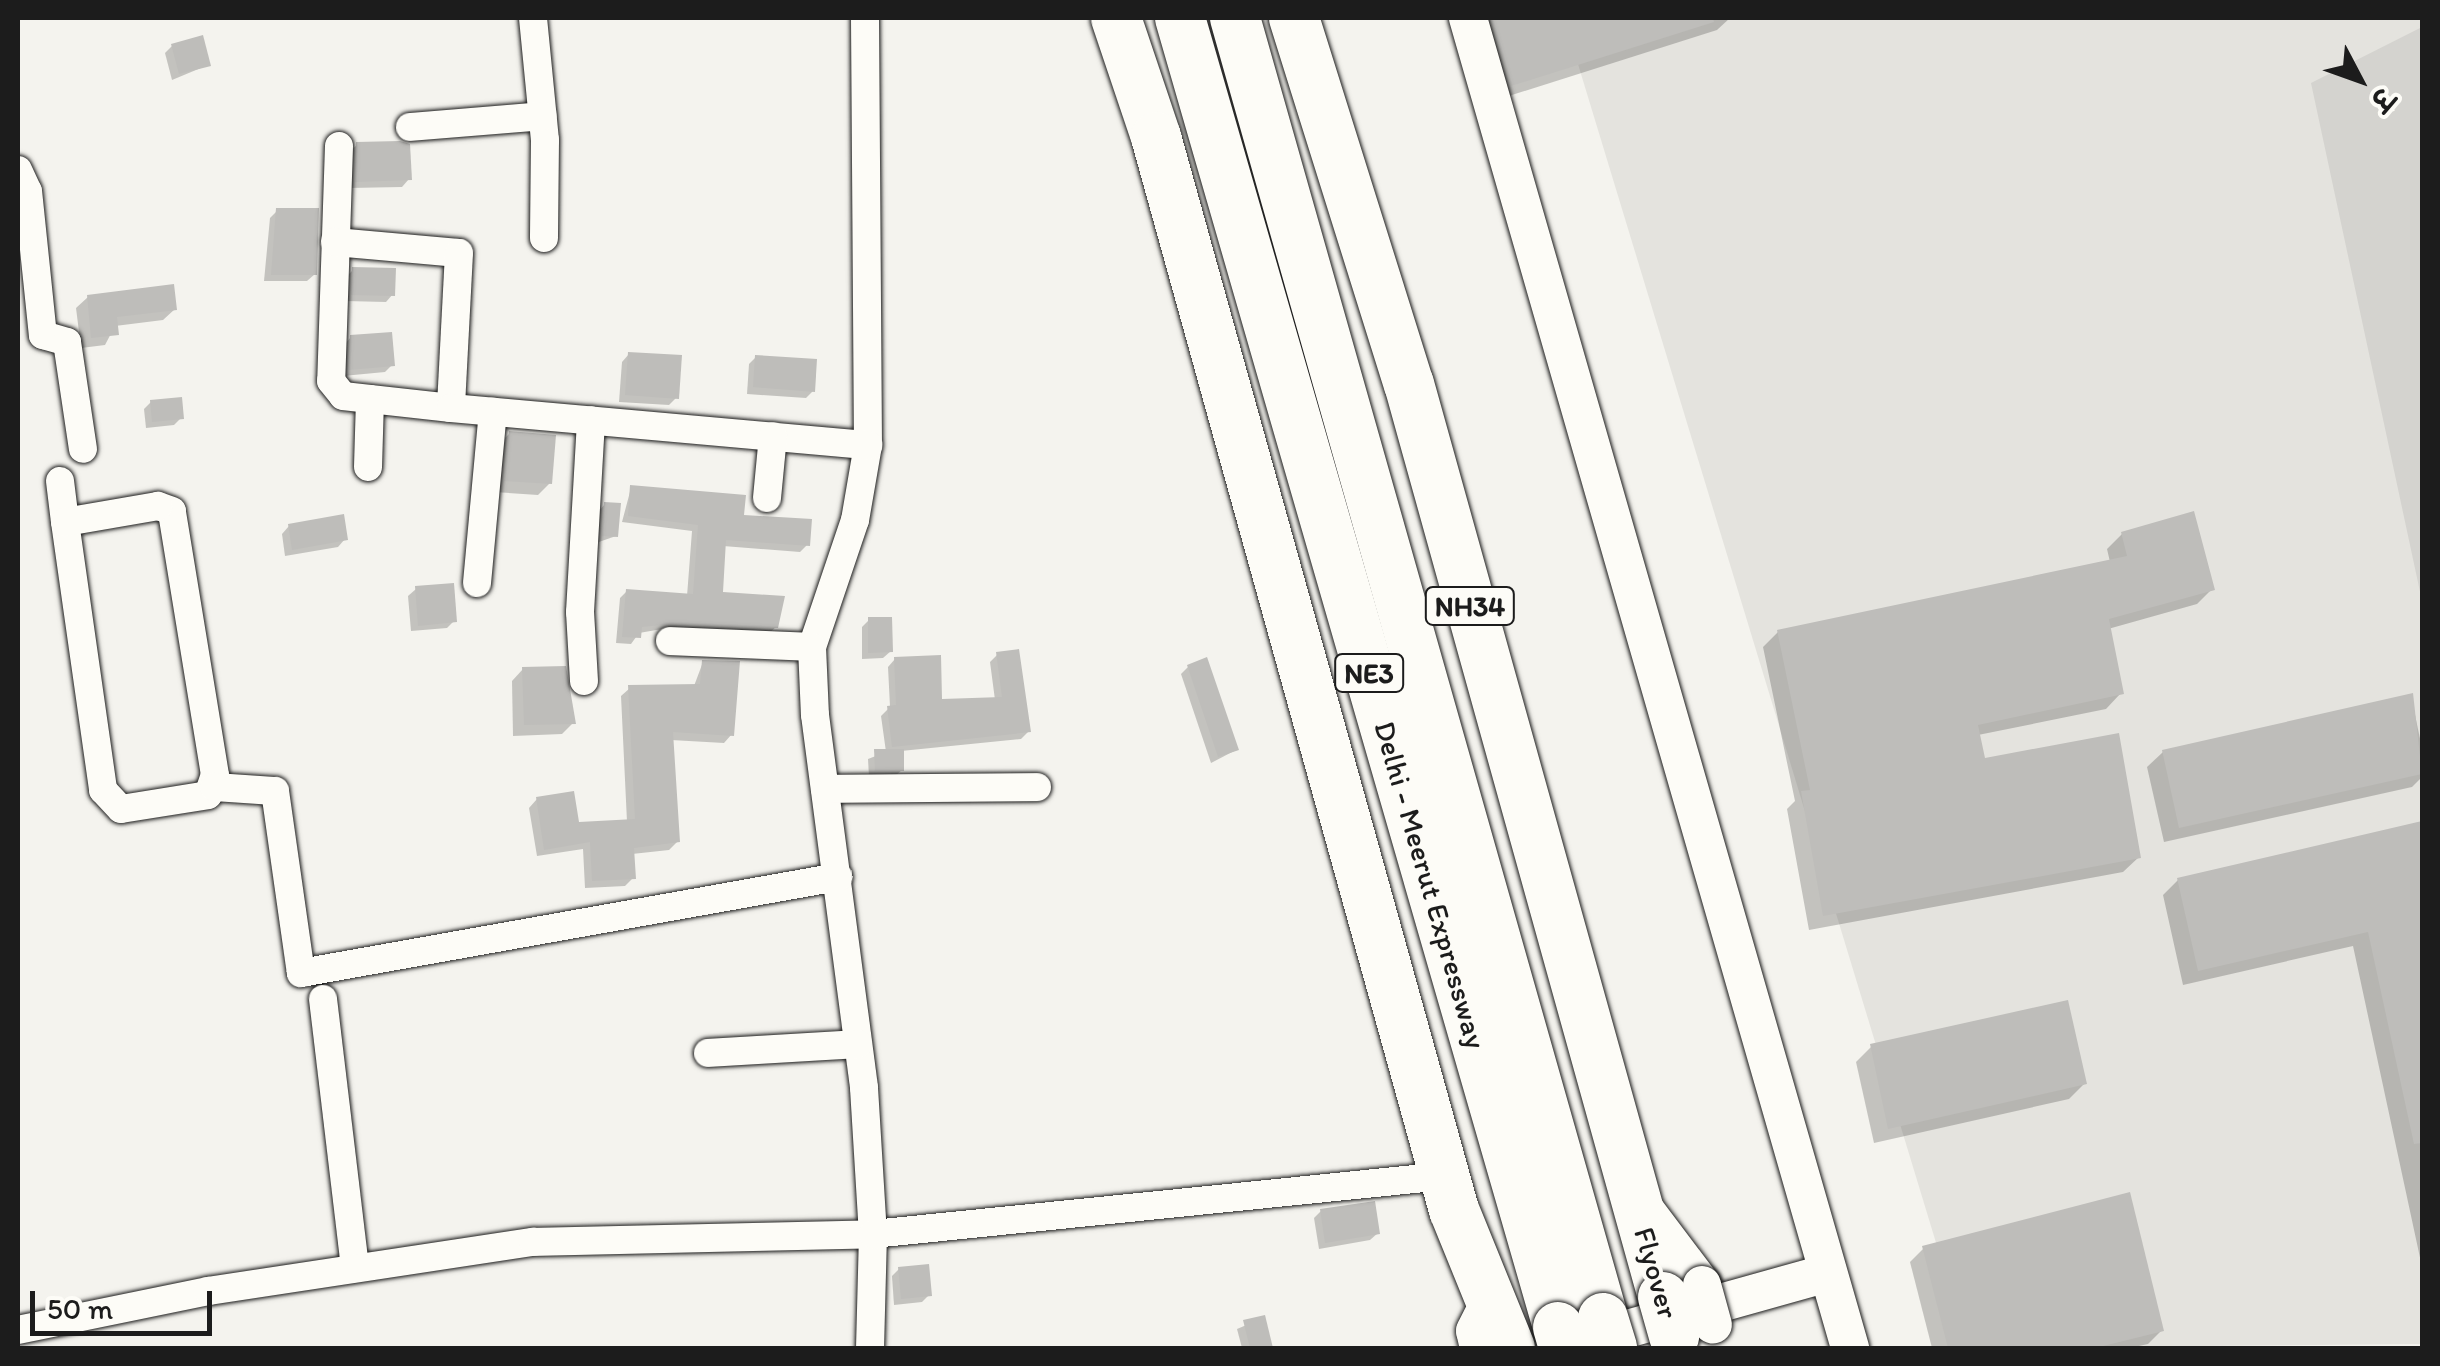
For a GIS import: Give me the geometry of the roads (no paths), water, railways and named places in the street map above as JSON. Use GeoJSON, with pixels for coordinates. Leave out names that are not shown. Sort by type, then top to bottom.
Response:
{"type":"FeatureCollection","features":[{"type":"Feature","properties":{"kind":"highway"},"geometry":{"type":"LineString","coordinates":[[1116,18],[1164,166],[1444,1176],[1497,1333]]}},
{"type":"Feature","properties":{"kind":"highway","name":"Delhi - Meerut Expressway"},"geometry":{"type":"LineString","coordinates":[[1180,18],[1579,1338]]}},
{"type":"Feature","properties":{"kind":"highway","name":"Delhi - Meerut Expressway"},"geometry":{"type":"LineString","coordinates":[[1235,18],[1579,1338]]}},
{"type":"Feature","properties":{"kind":"highway","name":"Flyover"},"geometry":{"type":"LineString","coordinates":[[1294,18],[1408,384],[1635,1197],[1703,1341]]}},
{"type":"Feature","properties":{"kind":"main road"},"geometry":{"type":"LineString","coordinates":[[1468,18],[1850,1348]]}},
{"type":"Feature","properties":{"kind":"main road"},"geometry":{"type":"LineString","coordinates":[[1579,1338],[1827,1272]]}},
{"type":"Feature","properties":{"kind":"street"},"geometry":{"type":"LineString","coordinates":[[533,18],[543,116],[544,238]]}},
{"type":"Feature","properties":{"kind":"street"},"geometry":{"type":"LineString","coordinates":[[865,18],[868,445],[855,520],[812,647],[825,789],[858,1044],[873,1234],[870,1348]]}},
{"type":"Feature","properties":{"kind":"street"},"geometry":{"type":"LineString","coordinates":[[410,127],[543,116]]}},
{"type":"Feature","properties":{"kind":"street"},"geometry":{"type":"LineString","coordinates":[[339,146],[331,382],[343,396],[868,445]]}},
{"type":"Feature","properties":{"kind":"street"},"geometry":{"type":"LineString","coordinates":[[18,170],[28,191],[43,335],[67,342],[84,450]]}},
{"type":"Feature","properties":{"kind":"street"},"geometry":{"type":"LineString","coordinates":[[336,242],[458,252],[452,408]]}},
{"type":"Feature","properties":{"kind":"street"},"geometry":{"type":"LineString","coordinates":[[368,467],[370,399]]}},
{"type":"Feature","properties":{"kind":"street"},"geometry":{"type":"LineString","coordinates":[[477,584],[494,412]]}},
{"type":"Feature","properties":{"kind":"street"},"geometry":{"type":"LineString","coordinates":[[584,681],[580,612],[590,420]]}},
{"type":"Feature","properties":{"kind":"street"},"geometry":{"type":"LineString","coordinates":[[767,498],[773,436]]}},
{"type":"Feature","properties":{"kind":"street"},"geometry":{"type":"LineString","coordinates":[[60,481],[110,803],[139,810],[199,800],[214,787],[275,790],[301,974],[838,877]]}},
{"type":"Feature","properties":{"kind":"street"},"geometry":{"type":"LineString","coordinates":[[66,522],[158,506],[172,510],[214,787]]}},
{"type":"Feature","properties":{"kind":"street"},"geometry":{"type":"LineString","coordinates":[[670,640],[812,647]]}},
{"type":"Feature","properties":{"kind":"street"},"geometry":{"type":"LineString","coordinates":[[825,789],[1037,788]]}},
{"type":"Feature","properties":{"kind":"street"},"geometry":{"type":"LineString","coordinates":[[322,999],[355,1268]]}},
{"type":"Feature","properties":{"kind":"street"},"geometry":{"type":"LineString","coordinates":[[708,1053],[858,1044]]}},
{"type":"Feature","properties":{"kind":"street"},"geometry":{"type":"LineString","coordinates":[[18,1330],[355,1268],[532,1242],[873,1234],[1444,1176]]}}]}
